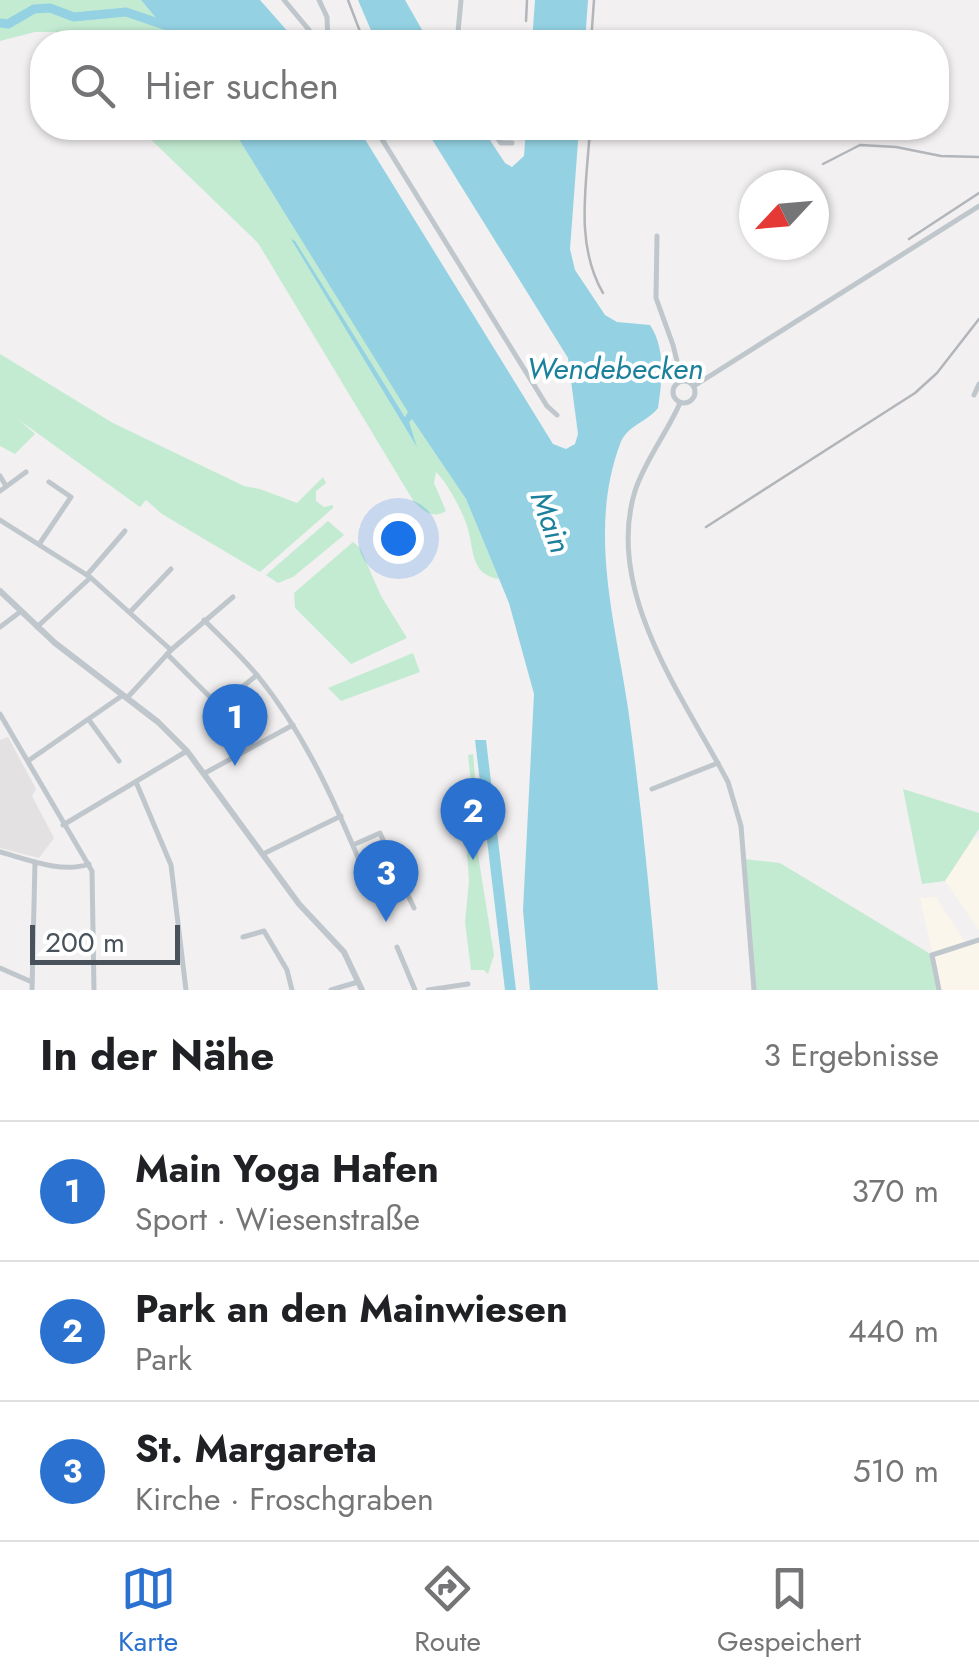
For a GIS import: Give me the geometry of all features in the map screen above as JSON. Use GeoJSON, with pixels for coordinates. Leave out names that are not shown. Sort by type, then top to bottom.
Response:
{"type":"FeatureCollection","features":[{"type":"Feature","properties":{"kind":"street"},"geometry":{"type":"LineString","coordinates":[[284,0],[309,30]]}},
{"type":"Feature","properties":{"kind":"street"},"geometry":{"type":"LineString","coordinates":[[319,0],[327,17],[328,30]]}},
{"type":"Feature","properties":{"kind":"street"},"geometry":{"type":"LineString","coordinates":[[458,30],[461,0]]}},
{"type":"Feature","properties":{"kind":"street"},"geometry":{"type":"LineString","coordinates":[[382,140],[547,406],[557,416]]}},
{"type":"Feature","properties":{"kind":"street"},"geometry":{"type":"LineString","coordinates":[[499,140],[512,143]]}},
{"type":"Feature","properties":{"kind":"street"},"geometry":{"type":"LineString","coordinates":[[694,386],[979,206]]}},
{"type":"Feature","properties":{"kind":"street"},"geometry":{"type":"LineString","coordinates":[[657,236],[654,293],[682,381]]}},
{"type":"Feature","properties":{"kind":"street"},"geometry":{"type":"LineString","coordinates":[[682,381],[694,386]]}},
{"type":"Feature","properties":{"kind":"street"},"geometry":{"type":"LineString","coordinates":[[680,403],[673,392],[682,381]]}},
{"type":"Feature","properties":{"kind":"street"},"geometry":{"type":"LineString","coordinates":[[974,395],[979,384]]}},
{"type":"Feature","properties":{"kind":"street"},"geometry":{"type":"LineString","coordinates":[[694,386],[693,400],[680,403],[640,477],[630,513],[630,550],[642,617],[728,782],[741,826],[754,990]]}},
{"type":"Feature","properties":{"kind":"street"},"geometry":{"type":"LineString","coordinates":[[0,476],[3,488],[26,472]]}},
{"type":"Feature","properties":{"kind":"street"},"geometry":{"type":"LineString","coordinates":[[40,544],[70,497],[49,482]]}},
{"type":"Feature","properties":{"kind":"street"},"geometry":{"type":"LineString","coordinates":[[0,520],[89,576],[131,611],[218,706],[257,675]]}},
{"type":"Feature","properties":{"kind":"street"},"geometry":{"type":"LineString","coordinates":[[37,627],[89,576],[125,531]]}},
{"type":"Feature","properties":{"kind":"street"},"geometry":{"type":"LineString","coordinates":[[131,611],[171,569]]}},
{"type":"Feature","properties":{"kind":"street"},"geometry":{"type":"LineString","coordinates":[[0,591],[37,627],[187,751],[299,904],[344,952],[360,986],[331,990]]}},
{"type":"Feature","properties":{"kind":"street"},"geometry":{"type":"LineString","coordinates":[[28,761],[125,696],[233,597]]}},
{"type":"Feature","properties":{"kind":"street"},"geometry":{"type":"LineString","coordinates":[[0,627],[20,612]]}},
{"type":"Feature","properties":{"kind":"street"},"geometry":{"type":"LineString","coordinates":[[204,620],[257,675],[293,725],[341,816],[375,898],[404,885]]}},
{"type":"Feature","properties":{"kind":"street"},"geometry":{"type":"LineString","coordinates":[[0,714],[89,864],[93,878],[94,990]]}},
{"type":"Feature","properties":{"kind":"street"},"geometry":{"type":"LineString","coordinates":[[89,720],[119,762]]}},
{"type":"Feature","properties":{"kind":"street"},"geometry":{"type":"LineString","coordinates":[[205,773],[293,725]]}},
{"type":"Feature","properties":{"kind":"street"},"geometry":{"type":"LineString","coordinates":[[64,825],[187,751]]}},
{"type":"Feature","properties":{"kind":"street"},"geometry":{"type":"LineString","coordinates":[[652,789],[718,762]]}},
{"type":"Feature","properties":{"kind":"street"},"geometry":{"type":"LineString","coordinates":[[136,782],[171,865],[186,990]]}},
{"type":"Feature","properties":{"kind":"street"},"geometry":{"type":"LineString","coordinates":[[262,854],[341,816]]}},
{"type":"Feature","properties":{"kind":"street"},"geometry":{"type":"LineString","coordinates":[[353,845],[380,833],[414,908]]}},
{"type":"Feature","properties":{"kind":"street"},"geometry":{"type":"LineString","coordinates":[[0,852],[74,868],[89,864]]}},
{"type":"Feature","properties":{"kind":"street"},"geometry":{"type":"LineString","coordinates":[[32,990],[36,862]]}},
{"type":"Feature","properties":{"kind":"street"},"geometry":{"type":"LineString","coordinates":[[243,936],[264,932],[287,970],[292,990]]}},
{"type":"Feature","properties":{"kind":"street"},"geometry":{"type":"LineString","coordinates":[[939,990],[932,955],[979,940]]}},
{"type":"Feature","properties":{"kind":"street"},"geometry":{"type":"LineString","coordinates":[[398,947],[415,990]]}},
{"type":"Feature","properties":{"kind":"street"},"geometry":{"type":"LineString","coordinates":[[0,968],[32,982]]}},
{"type":"Feature","properties":{"kind":"street"},"geometry":{"type":"LineString","coordinates":[[428,990],[468,984]]}},
{"type":"Feature","properties":{"kind":"shaded area"},"geometry":{"type":"Polygon","coordinates":[[[8,737],[36,789],[32,796],[54,838],[39,858],[0,848],[0,740],[8,737]]]}},
{"type":"Feature","properties":{"kind":"shaded area"},"geometry":{"type":"Polygon","coordinates":[[[974,838],[979,839],[979,930],[945,881],[974,838]]]}},
{"type":"Feature","properties":{"kind":"shaded area"},"geometry":{"type":"Polygon","coordinates":[[[936,897],[968,946],[979,941],[979,990],[940,990],[920,898],[936,897]]]}},
{"type":"Feature","properties":{"kind":"green space"},"geometry":{"type":"Polygon","coordinates":[[[0,0],[141,0],[166,30],[30,30],[30,33],[0,41],[0,0]]]}},
{"type":"Feature","properties":{"kind":"green space"},"geometry":{"type":"Polygon","coordinates":[[[151,140],[239,140],[409,412],[406,418],[292,240],[416,445],[408,421],[412,419],[466,499],[499,579],[478,567],[463,515],[436,472],[434,483],[446,511],[433,514],[414,502],[258,243],[151,140]]]}},
{"type":"Feature","properties":{"kind":"green space"},"geometry":{"type":"Polygon","coordinates":[[[0,354],[113,423],[244,486],[297,503],[323,477],[326,483],[316,491],[316,501],[333,508],[260,572],[162,514],[146,500],[140,507],[19,420],[35,434],[15,454],[0,446],[0,354]]]}},
{"type":"Feature","properties":{"kind":"green space"},"geometry":{"type":"Polygon","coordinates":[[[328,521],[344,535],[293,577],[278,583],[266,575],[328,521]]]}},
{"type":"Feature","properties":{"kind":"green space"},"geometry":{"type":"Polygon","coordinates":[[[353,542],[360,548],[381,596],[407,638],[351,664],[295,608],[294,593],[353,542]]]}},
{"type":"Feature","properties":{"kind":"green space"},"geometry":{"type":"Polygon","coordinates":[[[413,653],[420,672],[341,701],[328,688],[413,653]]]}},
{"type":"Feature","properties":{"kind":"green space"},"geometry":{"type":"Polygon","coordinates":[[[473,754],[479,825],[476,842],[494,955],[488,974],[471,970],[465,922],[467,851],[474,810],[468,755],[473,754]]]}},
{"type":"Feature","properties":{"kind":"green space"},"geometry":{"type":"Polygon","coordinates":[[[903,789],[979,813],[979,829],[945,881],[922,884],[903,789]]]}},
{"type":"Feature","properties":{"kind":"green space"},"geometry":{"type":"Polygon","coordinates":[[[744,859],[780,863],[932,955],[939,990],[754,990],[744,859]]]}},
{"type":"Feature","properties":{"kind":"water"},"geometry":{"type":"Polygon","coordinates":[[[141,0],[260,0],[286,30],[166,30],[141,0]]]}},
{"type":"Feature","properties":{"kind":"water"},"geometry":{"type":"Polygon","coordinates":[[[358,0],[405,0],[422,30],[371,30],[358,0]]]}},
{"type":"Feature","properties":{"kind":"water"},"geometry":{"type":"Polygon","coordinates":[[[535,0],[588,0],[586,30],[533,30],[535,0]]]}},
{"type":"Feature","properties":{"kind":"water"},"geometry":{"type":"Polygon","coordinates":[[[239,140],[365,140],[553,444],[566,449],[575,444],[578,434],[568,358],[432,140],[490,140],[512,167],[524,156],[525,140],[578,140],[570,249],[575,270],[605,315],[617,322],[650,325],[661,355],[658,408],[627,432],[620,444],[606,510],[605,543],[637,778],[658,990],[530,990],[523,910],[534,694],[509,603],[466,499],[412,419],[409,422],[417,447],[291,239],[405,417],[408,412],[239,140]]]}},
{"type":"Feature","properties":{"kind":"water"},"geometry":{"type":"Polygon","coordinates":[[[475,740],[486,740],[516,990],[505,990],[475,740]]]}},
{"type":"Feature","properties":{"kind":"waterway"},"geometry":{"type":"LineString","coordinates":[[0,23],[8,24],[34,9],[50,8],[74,17],[126,12],[173,28]]}},
{"type":"Feature","properties":{"kind":"railway"},"geometry":{"type":"LineString","coordinates":[[348,0],[359,30]]}},
{"type":"Feature","properties":{"kind":"railway"},"geometry":{"type":"LineString","coordinates":[[526,21],[527,0]]}},
{"type":"Feature","properties":{"kind":"railway"},"geometry":{"type":"LineString","coordinates":[[592,30],[594,0]]}},
{"type":"Feature","properties":{"kind":"railway"},"geometry":{"type":"LineString","coordinates":[[589,140],[585,233],[588,254],[603,293]]}},
{"type":"Feature","properties":{"kind":"railway"},"geometry":{"type":"LineString","coordinates":[[823,164],[860,145],[979,157]]}},
{"type":"Feature","properties":{"kind":"railway"},"geometry":{"type":"LineString","coordinates":[[909,239],[979,193]]}},
{"type":"Feature","properties":{"kind":"railway"},"geometry":{"type":"LineString","coordinates":[[706,527],[915,393],[937,373],[979,319]]}},
{"type":"Feature","properties":{"kind":"place","name":"Main Yoga Hafen"},"geometry":{"type":"Point","coordinates":[235,766]}},
{"type":"Feature","properties":{"kind":"place","name":"Park an den Mainwiesen"},"geometry":{"type":"Point","coordinates":[473,860]}},
{"type":"Feature","properties":{"kind":"place","name":"St. Margareta"},"geometry":{"type":"Point","coordinates":[386,922]}},
{"type":"Feature","properties":{"kind":"water label","name":"Wendebecken"},"geometry":{"type":"Point","coordinates":[615,368]}},
{"type":"Feature","properties":{"kind":"water label","name":"Main"},"geometry":{"type":"Point","coordinates":[551,522]}}]}
